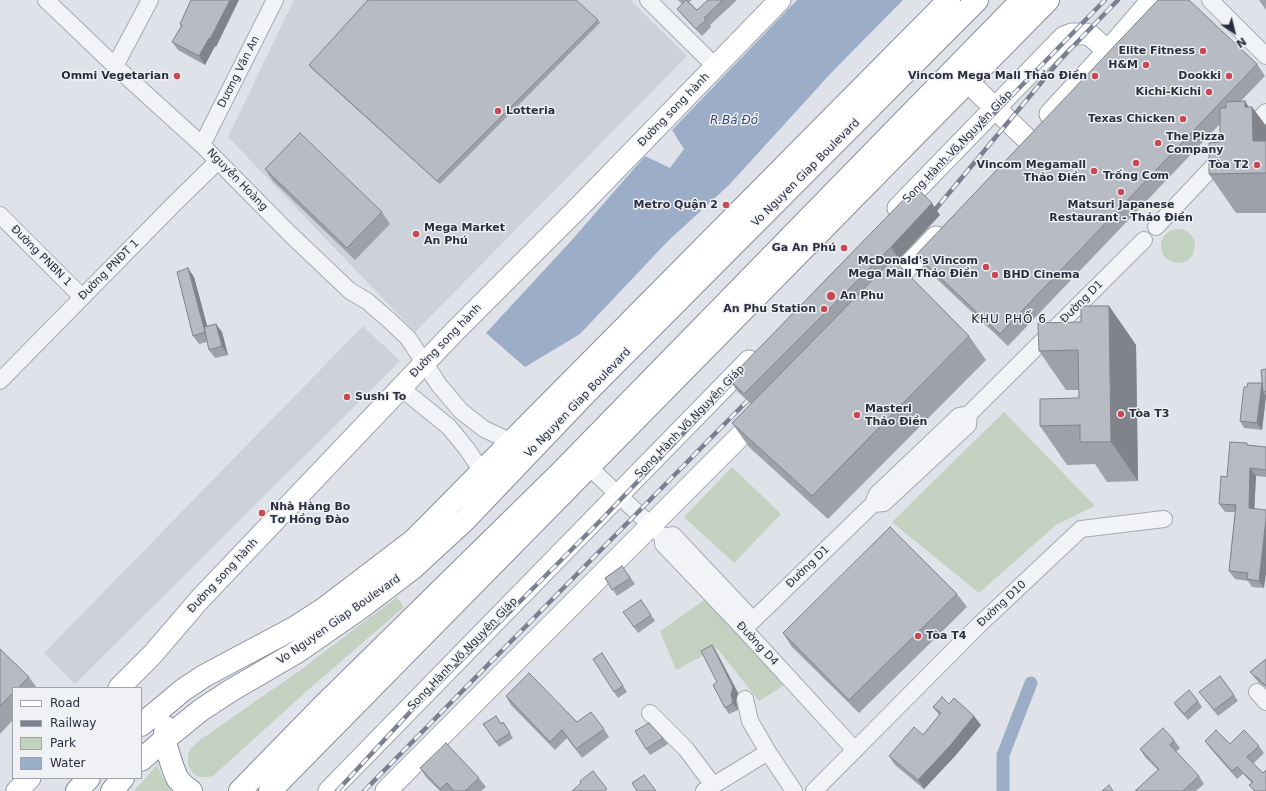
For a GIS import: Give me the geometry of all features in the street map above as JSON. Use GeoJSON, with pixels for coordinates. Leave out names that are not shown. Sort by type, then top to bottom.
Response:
{"type":"FeatureCollection","features":[{"type":"Feature","properties":{"kind":"highway","name":"Vo Nguyen Giap Boulevard"},"geometry":{"type":"LineString","coordinates":[[142,724],[183,690],[204,676],[294,628],[325,608],[414,540],[510,441],[949,0]]}},
{"type":"Feature","properties":{"kind":"highway","name":"Vo Nguyen Giap Boulevard"},"geometry":{"type":"LineString","coordinates":[[142,759],[201,710],[230,691],[298,652],[359,609],[412,568],[465,520],[593,387],[977,0]]}},
{"type":"Feature","properties":{"kind":"highway"},"geometry":{"type":"LineString","coordinates":[[240,790],[323,706],[560,473],[1022,0]]}},
{"type":"Feature","properties":{"kind":"highway"},"geometry":{"type":"LineString","coordinates":[[240,790],[277,784],[1048,0]]}},
{"type":"Feature","properties":{"kind":"highway"},"geometry":{"type":"LineString","coordinates":[[183,690],[169,711],[164,740],[177,778],[191,791]]}},
{"type":"Feature","properties":{"kind":"highway"},"geometry":{"type":"LineString","coordinates":[[173,768],[177,749],[201,710]]}},
{"type":"Feature","properties":{"kind":"highway"},"geometry":{"type":"LineString","coordinates":[[77,791],[88,779]]}},
{"type":"Feature","properties":{"kind":"highway"},"geometry":{"type":"LineString","coordinates":[[112,791],[122,779]]}},
{"type":"Feature","properties":{"kind":"main road","name":"Đường song hành"},"geometry":{"type":"LineString","coordinates":[[120,687],[152,655],[200,599],[424,363],[581,205],[780,0]]}},
{"type":"Feature","properties":{"kind":"main road"},"geometry":{"type":"LineString","coordinates":[[968,82],[996,109],[1022,145],[1108,51],[1152,0]]}},
{"type":"Feature","properties":{"kind":"main road","name":"Song Hành Võ Nguyên Giáp"},"geometry":{"type":"LineString","coordinates":[[885,222],[1064,37],[1072,34],[1086,34],[1091,36],[1108,51]]}},
{"type":"Feature","properties":{"kind":"main road"},"geometry":{"type":"LineString","coordinates":[[869,306],[949,223]]}},
{"type":"Feature","properties":{"kind":"main road","name":"Song Hành Võ Nguyên Giáp"},"geometry":{"type":"LineString","coordinates":[[329,791],[763,347]]}},
{"type":"Feature","properties":{"kind":"main road"},"geometry":{"type":"LineString","coordinates":[[386,791],[657,531],[775,401]]}},
{"type":"Feature","properties":{"kind":"main road"},"geometry":{"type":"LineString","coordinates":[[17,791],[29,779]]}},
{"type":"Feature","properties":{"kind":"street"},"geometry":{"type":"LineString","coordinates":[[115,66],[150,0]]}},
{"type":"Feature","properties":{"kind":"street","name":"Dương Văn An"},"geometry":{"type":"LineString","coordinates":[[202,145],[276,0]]}},
{"type":"Feature","properties":{"kind":"street"},"geometry":{"type":"LineString","coordinates":[[648,0],[716,67]]}},
{"type":"Feature","properties":{"kind":"street"},"geometry":{"type":"LineString","coordinates":[[1210,0],[1266,56]]}},
{"type":"Feature","properties":{"kind":"street","name":"Nguyễn Hoàng"},"geometry":{"type":"LineString","coordinates":[[51,2],[115,66],[202,145],[290,234],[350,291],[367,301],[408,338],[444,393],[472,421],[484,429],[510,441]]}},
{"type":"Feature","properties":{"kind":"street"},"geometry":{"type":"LineString","coordinates":[[1156,226],[1266,112]]}},
{"type":"Feature","properties":{"kind":"street","name":"Đường PNĐT 1"},"geometry":{"type":"LineString","coordinates":[[0,381],[218,161]]}},
{"type":"Feature","properties":{"kind":"street","name":"Đường PNBN 1"},"geometry":{"type":"LineString","coordinates":[[1,219],[82,297]]}},
{"type":"Feature","properties":{"kind":"street","name":"Đường D1"},"geometry":{"type":"LineString","coordinates":[[748,624],[873,504],[884,503],[962,430],[968,424],[969,414],[1144,240]]}},
{"type":"Feature","properties":{"kind":"street"},"geometry":{"type":"LineString","coordinates":[[401,388],[448,427],[468,449],[482,470]]}},
{"type":"Feature","properties":{"kind":"street","name":"Đường D4"},"geometry":{"type":"LineString","coordinates":[[589,467],[657,531],[673,535],[692,565],[748,624],[855,750]]}},
{"type":"Feature","properties":{"kind":"street","name":"Đường D10"},"geometry":{"type":"LineString","coordinates":[[814,791],[979,625],[1081,529],[1164,519]]}},
{"type":"Feature","properties":{"kind":"street"},"geometry":{"type":"LineString","coordinates":[[745,699],[750,721],[768,752],[794,791]]}},
{"type":"Feature","properties":{"kind":"street"},"geometry":{"type":"LineString","coordinates":[[650,713],[686,749],[709,788],[768,752]]}},
{"type":"Feature","properties":{"kind":"shaded area","name":"Mega Market An Phú"},"geometry":{"type":"Polygon","coordinates":[[[294,0],[630,0],[687,56],[415,332],[228,137],[294,0]]]}},
{"type":"Feature","properties":{"kind":"shaded area"},"geometry":{"type":"Polygon","coordinates":[[[363,326],[400,361],[75,684],[44,653],[363,326]]]}},
{"type":"Feature","properties":{"kind":"green space"},"geometry":{"type":"Polygon","coordinates":[[[1175,229],[1181,229],[1190,234],[1194,240],[1194,252],[1190,258],[1181,263],[1175,263],[1166,258],[1161,249],[1161,243],[1166,234],[1175,229]]]}},
{"type":"Feature","properties":{"kind":"green space"},"geometry":{"type":"Polygon","coordinates":[[[1004,412],[1095,506],[1056,525],[979,593],[892,522],[1004,412]]]}},
{"type":"Feature","properties":{"kind":"green space"},"geometry":{"type":"Polygon","coordinates":[[[732,467],[781,514],[734,563],[684,517],[732,467]]]}},
{"type":"Feature","properties":{"kind":"green space"},"geometry":{"type":"Polygon","coordinates":[[[397,597],[404,607],[308,690],[213,776],[199,777],[193,773],[188,765],[188,755],[191,748],[200,740],[299,671],[397,597]]]}},
{"type":"Feature","properties":{"kind":"green space"},"geometry":{"type":"Polygon","coordinates":[[[709,597],[789,682],[759,701],[717,648],[676,670],[660,631],[709,597]]]}},
{"type":"Feature","properties":{"kind":"green space"},"geometry":{"type":"Polygon","coordinates":[[[157,765],[163,778],[172,791],[134,791],[157,765]]]}},
{"type":"Feature","properties":{"kind":"water","name":"R.Bá Đỏ"},"geometry":{"type":"Polygon","coordinates":[[[797,0],[903,0],[832,72],[729,185],[668,241],[580,334],[525,367],[486,333],[571,241],[645,156],[670,168],[684,149],[672,130],[797,0]]]}},
{"type":"Feature","properties":{"kind":"building"},"geometry":{"type":"Polygon","coordinates":[[[191,0],[230,0],[210,39],[209,38],[199,56],[172,42],[182,25],[180,24],[191,0]]]}},
{"type":"Feature","properties":{"kind":"building"},"geometry":{"type":"Polygon","coordinates":[[[368,0],[576,0],[598,20],[437,181],[309,65],[368,0]]]}},
{"type":"Feature","properties":{"kind":"building"},"geometry":{"type":"Polygon","coordinates":[[[686,0],[697,10],[708,0],[723,0],[704,18],[706,20],[696,29],[677,9],[686,0]]]}},
{"type":"Feature","properties":{"kind":"building","name":"Vincom Megamall Thảo Điền"},"geometry":{"type":"Polygon","coordinates":[[[1158,0],[1189,0],[1257,64],[1000,334],[916,255],[1158,0]]]}},
{"type":"Feature","properties":{"kind":"building"},"geometry":{"type":"Polygon","coordinates":[[[1245,101],[1245,107],[1252,107],[1253,141],[1266,141],[1266,173],[1209,174],[1209,143],[1220,142],[1220,108],[1226,108],[1226,102],[1245,101]]]}},
{"type":"Feature","properties":{"kind":"building"},"geometry":{"type":"Polygon","coordinates":[[[300,133],[382,212],[347,248],[265,169],[300,133]]]}},
{"type":"Feature","properties":{"kind":"building"},"geometry":{"type":"Polygon","coordinates":[[[916,187],[932,203],[891,247],[744,394],[729,379],[916,187]]]}},
{"type":"Feature","properties":{"kind":"building","name":"Masteri Thảo Điền"},"geometry":{"type":"Polygon","coordinates":[[[893,259],[969,336],[812,496],[732,423],[893,259]]]}},
{"type":"Feature","properties":{"kind":"building"},"geometry":{"type":"Polygon","coordinates":[[[188,268],[205,332],[193,336],[177,272],[188,268]]]}},
{"type":"Feature","properties":{"kind":"building"},"geometry":{"type":"Polygon","coordinates":[[[1081,306],[1109,306],[1111,442],[1080,442],[1080,425],[1040,426],[1040,399],[1079,398],[1078,350],[1039,351],[1038,323],[1081,322],[1081,306]]]}},
{"type":"Feature","properties":{"kind":"building"},"geometry":{"type":"Polygon","coordinates":[[[216,324],[222,346],[209,350],[204,327],[216,324]]]}},
{"type":"Feature","properties":{"kind":"building"},"geometry":{"type":"Polygon","coordinates":[[[1266,369],[1266,391],[1263,392],[1261,370],[1266,369]]]}},
{"type":"Feature","properties":{"kind":"building"},"geometry":{"type":"Polygon","coordinates":[[[1248,383],[1262,383],[1257,423],[1240,421],[1244,387],[1247,387],[1248,383]]]}},
{"type":"Feature","properties":{"kind":"building"},"geometry":{"type":"Polygon","coordinates":[[[1230,442],[1247,443],[1247,445],[1266,447],[1266,470],[1250,468],[1249,508],[1266,510],[1259,581],[1247,579],[1248,573],[1229,571],[1236,505],[1219,504],[1221,476],[1227,477],[1230,442]]]}},
{"type":"Feature","properties":{"kind":"building"},"geometry":{"type":"Polygon","coordinates":[[[890,527],[957,594],[849,700],[783,633],[890,527]]]}},
{"type":"Feature","properties":{"kind":"building"},"geometry":{"type":"Polygon","coordinates":[[[622,566],[630,578],[612,590],[605,578],[622,566]]]}},
{"type":"Feature","properties":{"kind":"building"},"geometry":{"type":"Polygon","coordinates":[[[641,600],[651,615],[634,627],[623,612],[641,600]]]}},
{"type":"Feature","properties":{"kind":"building"},"geometry":{"type":"Polygon","coordinates":[[[712,645],[733,687],[731,695],[733,703],[725,708],[713,685],[717,682],[701,651],[712,645]]]}},
{"type":"Feature","properties":{"kind":"building"},"geometry":{"type":"Polygon","coordinates":[[[0,649],[29,677],[19,687],[12,687],[12,694],[0,706],[0,649]]]}},
{"type":"Feature","properties":{"kind":"building"},"geometry":{"type":"Polygon","coordinates":[[[602,653],[623,686],[614,692],[593,659],[602,653]]]}},
{"type":"Feature","properties":{"kind":"building"},"geometry":{"type":"Polygon","coordinates":[[[1266,659],[1266,686],[1250,672],[1266,659]]]}},
{"type":"Feature","properties":{"kind":"building"},"geometry":{"type":"Polygon","coordinates":[[[529,673],[577,722],[591,712],[604,729],[576,749],[562,730],[550,742],[506,696],[529,673]]]}},
{"type":"Feature","properties":{"kind":"building"},"geometry":{"type":"Polygon","coordinates":[[[1220,676],[1234,695],[1214,710],[1199,692],[1220,676]]]}},
{"type":"Feature","properties":{"kind":"building"},"geometry":{"type":"Polygon","coordinates":[[[1189,690],[1198,701],[1184,714],[1174,703],[1189,690]]]}},
{"type":"Feature","properties":{"kind":"building"},"geometry":{"type":"Polygon","coordinates":[[[942,697],[949,704],[954,698],[974,716],[949,747],[918,780],[889,756],[914,727],[923,735],[941,713],[933,707],[942,697]]]}},
{"type":"Feature","properties":{"kind":"building"},"geometry":{"type":"Polygon","coordinates":[[[496,716],[501,724],[503,722],[510,733],[496,742],[483,724],[496,716]]]}},
{"type":"Feature","properties":{"kind":"building"},"geometry":{"type":"Polygon","coordinates":[[[649,723],[663,738],[646,749],[635,731],[649,723]]]}},
{"type":"Feature","properties":{"kind":"building"},"geometry":{"type":"Polygon","coordinates":[[[1163,728],[1174,740],[1170,745],[1199,776],[1183,791],[1135,791],[1159,769],[1140,749],[1163,728]]]}},
{"type":"Feature","properties":{"kind":"building"},"geometry":{"type":"Polygon","coordinates":[[[1216,730],[1230,744],[1244,730],[1259,746],[1247,757],[1263,773],[1266,770],[1266,791],[1255,791],[1249,785],[1253,782],[1237,767],[1232,771],[1205,741],[1216,730]]]}},
{"type":"Feature","properties":{"kind":"building"},"geometry":{"type":"Polygon","coordinates":[[[446,743],[479,778],[465,791],[454,791],[447,783],[440,789],[420,768],[446,743]]]}},
{"type":"Feature","properties":{"kind":"building"},"geometry":{"type":"Polygon","coordinates":[[[593,771],[607,789],[604,791],[572,791],[581,783],[580,781],[593,771]]]}},
{"type":"Feature","properties":{"kind":"building"},"geometry":{"type":"Polygon","coordinates":[[[644,775],[656,791],[637,791],[632,783],[644,775]]]}},
{"type":"Feature","properties":{"kind":"building"},"geometry":{"type":"Polygon","coordinates":[[[1109,785],[1113,791],[1102,791],[1109,785]]]}},
{"type":"Feature","properties":{"kind":"waterway"},"geometry":{"type":"LineString","coordinates":[[1003,791],[1003,755],[1031,683]]}},
{"type":"Feature","properties":{"kind":"railway"},"geometry":{"type":"LineString","coordinates":[[912,198],[1105,0]]}},
{"type":"Feature","properties":{"kind":"railway"},"geometry":{"type":"LineString","coordinates":[[929,217],[1060,60],[1118,0]]}},
{"type":"Feature","properties":{"kind":"railway"},"geometry":{"type":"LineString","coordinates":[[337,791],[411,711],[603,518],[739,375]]}},
{"type":"Feature","properties":{"kind":"railway"},"geometry":{"type":"LineString","coordinates":[[364,791],[755,393]]}},
{"type":"Feature","properties":{"kind":"place","name":"Elite Fitness"},"geometry":{"type":"Point","coordinates":[1203,51]}},
{"type":"Feature","properties":{"kind":"place","name":"H&M"},"geometry":{"type":"Point","coordinates":[1146,65]}},
{"type":"Feature","properties":{"kind":"place","name":"Ommi Vegetarian"},"geometry":{"type":"Point","coordinates":[177,76]}},
{"type":"Feature","properties":{"kind":"place","name":"Vincom Mega Mall Thảo Điền"},"geometry":{"type":"Point","coordinates":[1095,76]}},
{"type":"Feature","properties":{"kind":"place","name":"Dookki"},"geometry":{"type":"Point","coordinates":[1229,76]}},
{"type":"Feature","properties":{"kind":"place","name":"Kichi-Kichi"},"geometry":{"type":"Point","coordinates":[1209,92]}},
{"type":"Feature","properties":{"kind":"place","name":"Lotteria"},"geometry":{"type":"Point","coordinates":[498,111]}},
{"type":"Feature","properties":{"kind":"place","name":"Texas Chicken"},"geometry":{"type":"Point","coordinates":[1183,119]}},
{"type":"Feature","properties":{"kind":"place","name":"The Pizza Company"},"geometry":{"type":"Point","coordinates":[1158,143]}},
{"type":"Feature","properties":{"kind":"place","name":"Trống Cơm"},"geometry":{"type":"Point","coordinates":[1136,163]}},
{"type":"Feature","properties":{"kind":"place","name":"Tòa T2"},"geometry":{"type":"Point","coordinates":[1257,165]}},
{"type":"Feature","properties":{"kind":"place","name":"Vincom Megamall Thảo Điền"},"geometry":{"type":"Point","coordinates":[1094,171]}},
{"type":"Feature","properties":{"kind":"place","name":"Matsuri Japanese Restaurant - Thảo Điền"},"geometry":{"type":"Point","coordinates":[1121,192]}},
{"type":"Feature","properties":{"kind":"place","name":"Metro Quận 2"},"geometry":{"type":"Point","coordinates":[726,205]}},
{"type":"Feature","properties":{"kind":"place","name":"Mega Market An Phú"},"geometry":{"type":"Point","coordinates":[416,234]}},
{"type":"Feature","properties":{"kind":"place","name":"Ga An Phú"},"geometry":{"type":"Point","coordinates":[844,248]}},
{"type":"Feature","properties":{"kind":"place","name":"McDonald's Vincom Mega Mall Thảo Điền"},"geometry":{"type":"Point","coordinates":[986,267]}},
{"type":"Feature","properties":{"kind":"place","name":"BHD Cinema"},"geometry":{"type":"Point","coordinates":[995,275]}},
{"type":"Feature","properties":{"kind":"place","name":"An Phu"},"geometry":{"type":"Point","coordinates":[831,296]}},
{"type":"Feature","properties":{"kind":"place","name":"An Phu Station"},"geometry":{"type":"Point","coordinates":[824,309]}},
{"type":"Feature","properties":{"kind":"place","name":"Sushi To"},"geometry":{"type":"Point","coordinates":[347,397]}},
{"type":"Feature","properties":{"kind":"place","name":"Tòa T3"},"geometry":{"type":"Point","coordinates":[1121,414]}},
{"type":"Feature","properties":{"kind":"place","name":"Masteri Thảo Điền"},"geometry":{"type":"Point","coordinates":[857,415]}},
{"type":"Feature","properties":{"kind":"place","name":"Nhà Hàng Bo Tơ Hồng Đào"},"geometry":{"type":"Point","coordinates":[262,513]}},
{"type":"Feature","properties":{"kind":"place","name":"Tòa T4"},"geometry":{"type":"Point","coordinates":[918,636]}},
{"type":"Feature","properties":{"kind":"district","name":"KHU PHỐ 6"},"geometry":{"type":"Point","coordinates":[1009,320]}}]}
